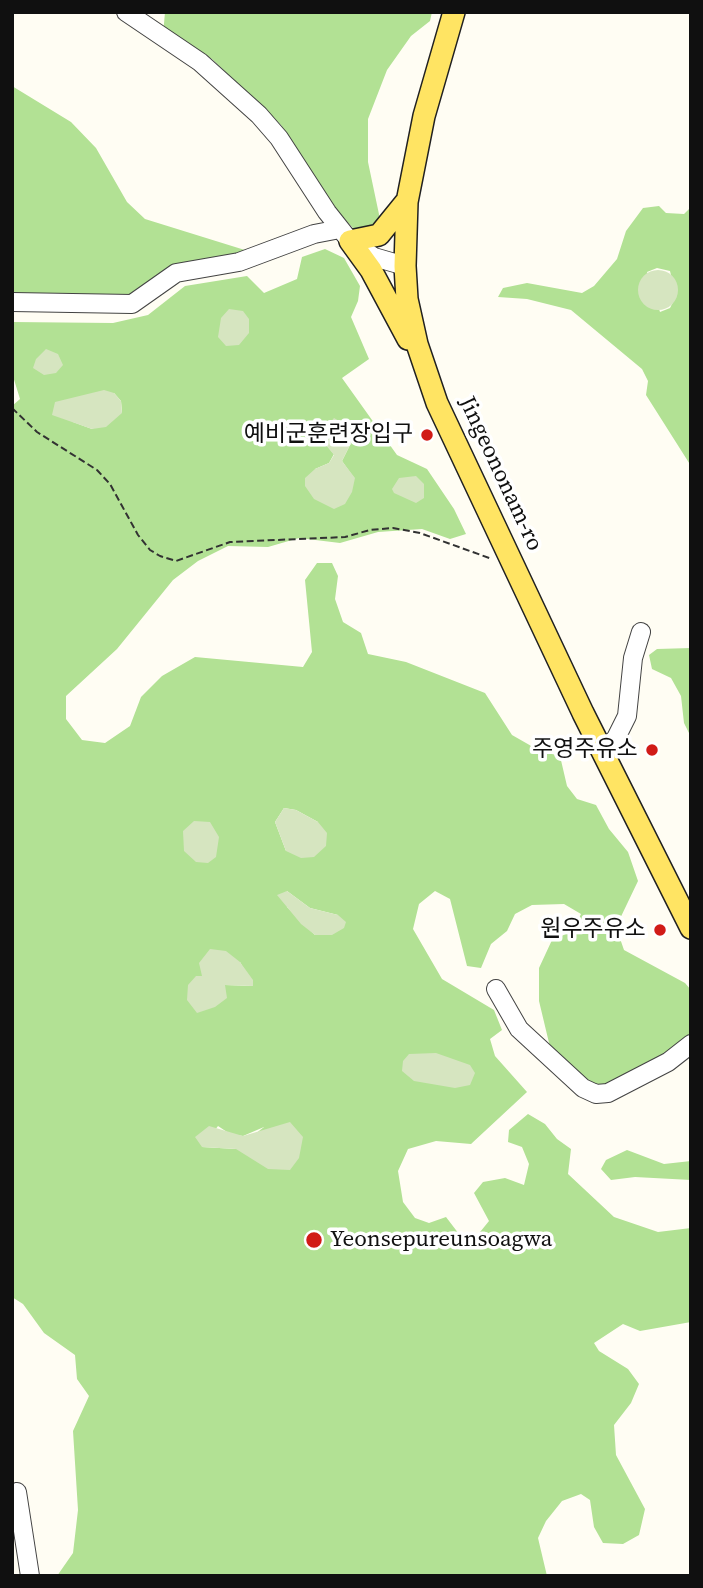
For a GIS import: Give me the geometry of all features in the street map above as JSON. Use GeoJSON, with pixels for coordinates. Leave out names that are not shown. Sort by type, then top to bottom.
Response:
{"type":"FeatureCollection","features":[{"type":"Feature","properties":{"kind":"main road","name":"Jingeononam-ro"},"geometry":{"type":"LineString","coordinates":[[454,12],[422,126],[407,202],[405,266],[412,322],[437,403],[603,752],[691,928]]}},
{"type":"Feature","properties":{"kind":"main road"},"geometry":{"type":"LineString","coordinates":[[345,235],[379,235],[407,202]]}},
{"type":"Feature","properties":{"kind":"main road"},"geometry":{"type":"LineString","coordinates":[[345,235],[371,270],[425,371]]}},
{"type":"Feature","properties":{"kind":"street"},"geometry":{"type":"LineString","coordinates":[[126,12],[146,29],[200,62],[259,114],[279,138],[345,235],[374,257],[405,266]]}},
{"type":"Feature","properties":{"kind":"street"},"geometry":{"type":"LineString","coordinates":[[12,302],[132,304],[176,273],[239,262],[314,234],[345,235]]}},
{"type":"Feature","properties":{"kind":"street"},"geometry":{"type":"LineString","coordinates":[[603,752],[616,738],[626,716],[634,658],[641,632]]}},
{"type":"Feature","properties":{"kind":"street"},"geometry":{"type":"LineString","coordinates":[[496,989],[519,1029],[583,1088],[596,1094],[608,1093],[668,1062],[691,1044]]}},
{"type":"Feature","properties":{"kind":"street"},"geometry":{"type":"LineString","coordinates":[[17,1492],[30,1576]]}},
{"type":"Feature","properties":{"kind":"path"},"geometry":{"type":"LineString","coordinates":[[12,408],[37,432],[97,470],[110,484],[138,535],[150,550],[160,556],[176,561],[230,542],[345,537],[370,530],[393,528],[453,543],[515,569]]}},
{"type":"Feature","properties":{"kind":"green space"},"geometry":{"type":"Polygon","coordinates":[[[165,12],[432,12],[430,21],[411,36],[387,70],[368,119],[368,162],[380,219],[368,232],[353,228],[334,208],[281,125],[212,59],[163,35],[165,12]]]}},
{"type":"Feature","properties":{"kind":"green space"},"geometry":{"type":"Polygon","coordinates":[[[12,86],[71,122],[96,148],[127,202],[145,219],[248,251],[134,301],[12,300],[12,86]]]}},
{"type":"Feature","properties":{"kind":"green space"},"geometry":{"type":"Polygon","coordinates":[[[659,206],[666,213],[684,214],[691,207],[691,466],[646,395],[648,381],[642,369],[571,310],[527,299],[498,297],[503,288],[527,283],[582,293],[594,286],[617,259],[626,231],[643,208],[659,206]],[[657,268],[647,272],[660,312],[670,308],[676,296],[670,271],[657,268]]]}},
{"type":"Feature","properties":{"kind":"green space"},"geometry":{"type":"Polygon","coordinates":[[[325,249],[344,258],[360,286],[358,301],[351,317],[369,359],[342,378],[397,455],[427,469],[454,509],[466,534],[450,539],[422,529],[378,532],[340,543],[299,538],[268,547],[228,546],[198,561],[173,580],[117,649],[66,696],[66,719],[82,740],[105,743],[130,726],[141,697],[162,676],[195,657],[303,667],[312,652],[305,580],[317,563],[332,563],[338,576],[335,599],[343,622],[361,633],[368,654],[406,662],[485,693],[512,735],[540,751],[560,756],[567,786],[577,799],[596,805],[609,829],[628,852],[638,881],[616,927],[624,950],[685,983],[691,990],[691,1036],[668,1062],[601,1092],[579,1082],[550,1047],[539,1001],[539,968],[552,940],[573,931],[581,914],[564,904],[532,905],[515,914],[507,931],[491,944],[481,968],[467,966],[450,899],[435,891],[419,904],[413,929],[442,979],[494,1010],[502,1030],[490,1039],[495,1056],[527,1092],[471,1144],[436,1141],[408,1149],[398,1171],[403,1202],[415,1218],[429,1223],[446,1217],[459,1234],[476,1237],[489,1221],[474,1193],[483,1182],[505,1178],[524,1185],[529,1164],[522,1147],[508,1142],[509,1130],[528,1114],[545,1124],[557,1139],[571,1149],[568,1174],[614,1217],[658,1232],[691,1228],[691,1322],[640,1331],[623,1324],[594,1343],[599,1351],[628,1369],[639,1384],[631,1403],[614,1425],[616,1455],[645,1509],[639,1535],[623,1544],[603,1543],[594,1527],[590,1500],[581,1494],[562,1501],[546,1521],[538,1538],[547,1576],[57,1576],[73,1553],[78,1510],[73,1431],[89,1396],[77,1379],[75,1355],[44,1333],[23,1304],[12,1297],[12,406],[20,399],[12,373],[12,322],[113,323],[148,315],[185,286],[247,276],[264,293],[297,279],[302,257],[325,249]],[[114,393],[73,422],[92,429],[122,412],[121,401],[114,393]],[[329,422],[325,429],[326,445],[334,454],[329,463],[315,469],[354,478],[342,461],[353,439],[353,429],[329,422]],[[284,808],[275,822],[286,851],[318,822],[296,810],[284,808]],[[287,891],[287,907],[315,935],[338,915],[310,908],[287,891]],[[240,962],[202,977],[225,985],[253,986],[240,962]],[[218,1126],[202,1147],[236,1149],[264,1127],[243,1136],[230,1134],[218,1126]]]}},
{"type":"Feature","properties":{"kind":"green space"},"geometry":{"type":"Polygon","coordinates":[[[658,270],[666,271],[672,276],[677,282],[677,298],[672,304],[666,309],[658,310],[650,309],[644,304],[639,298],[638,290],[639,282],[644,276],[650,271],[658,270]]]}},
{"type":"Feature","properties":{"kind":"green space"},"geometry":{"type":"Polygon","coordinates":[[[229,309],[243,311],[249,319],[249,333],[239,345],[226,346],[218,337],[221,318],[229,309]]]}},
{"type":"Feature","properties":{"kind":"green space"},"geometry":{"type":"Polygon","coordinates":[[[46,349],[58,354],[63,365],[56,373],[44,375],[33,368],[36,359],[46,349]]]}},
{"type":"Feature","properties":{"kind":"green space"},"geometry":{"type":"Polygon","coordinates":[[[104,390],[114,393],[121,401],[122,413],[106,427],[92,429],[52,415],[55,402],[104,390]]]}},
{"type":"Feature","properties":{"kind":"green space"},"geometry":{"type":"Polygon","coordinates":[[[334,418],[353,429],[353,439],[342,461],[355,478],[352,492],[345,504],[334,509],[314,499],[305,486],[305,478],[315,469],[329,463],[334,455],[326,445],[325,429],[334,418]]]}},
{"type":"Feature","properties":{"kind":"green space"},"geometry":{"type":"Polygon","coordinates":[[[416,476],[424,484],[424,498],[416,503],[394,493],[392,489],[399,478],[416,476]]]}},
{"type":"Feature","properties":{"kind":"green space"},"geometry":{"type":"Polygon","coordinates":[[[691,648],[691,737],[684,723],[681,696],[671,678],[652,669],[649,655],[657,649],[691,648]]]}},
{"type":"Feature","properties":{"kind":"green space"},"geometry":{"type":"Polygon","coordinates":[[[284,808],[296,810],[318,822],[327,833],[326,846],[314,857],[301,858],[286,851],[275,822],[284,808]]]}},
{"type":"Feature","properties":{"kind":"green space"},"geometry":{"type":"Polygon","coordinates":[[[194,821],[210,822],[219,837],[216,857],[208,863],[196,862],[184,851],[183,831],[194,821]]]}},
{"type":"Feature","properties":{"kind":"green space"},"geometry":{"type":"Polygon","coordinates":[[[287,891],[310,908],[338,915],[346,922],[344,928],[332,935],[315,935],[301,924],[277,895],[287,891]]]}},
{"type":"Feature","properties":{"kind":"green space"},"geometry":{"type":"Polygon","coordinates":[[[210,949],[226,951],[240,962],[253,980],[253,986],[225,985],[227,998],[215,1007],[197,1013],[187,1000],[188,985],[196,976],[202,976],[199,963],[210,949]]]}},
{"type":"Feature","properties":{"kind":"green space"},"geometry":{"type":"Polygon","coordinates":[[[436,1053],[470,1065],[475,1073],[470,1085],[455,1088],[414,1081],[402,1071],[403,1061],[409,1054],[436,1053]]]}},
{"type":"Feature","properties":{"kind":"green space"},"geometry":{"type":"Polygon","coordinates":[[[290,1122],[303,1137],[299,1158],[290,1170],[268,1169],[236,1149],[202,1147],[195,1137],[209,1126],[243,1136],[290,1122]]]}},
{"type":"Feature","properties":{"kind":"green space"},"geometry":{"type":"Polygon","coordinates":[[[627,1150],[664,1164],[691,1161],[691,1180],[635,1177],[611,1180],[601,1169],[606,1160],[627,1150]]]}},
{"type":"Feature","properties":{"kind":"place","name":"예비군훈련장입구"},"geometry":{"type":"Point","coordinates":[427,435]}},
{"type":"Feature","properties":{"kind":"place","name":"주영주유소"},"geometry":{"type":"Point","coordinates":[652,750]}},
{"type":"Feature","properties":{"kind":"place","name":"원우주유소"},"geometry":{"type":"Point","coordinates":[660,930]}},
{"type":"Feature","properties":{"kind":"place","name":"Yeonsepureunsoagwa"},"geometry":{"type":"Point","coordinates":[314,1240]}}]}
